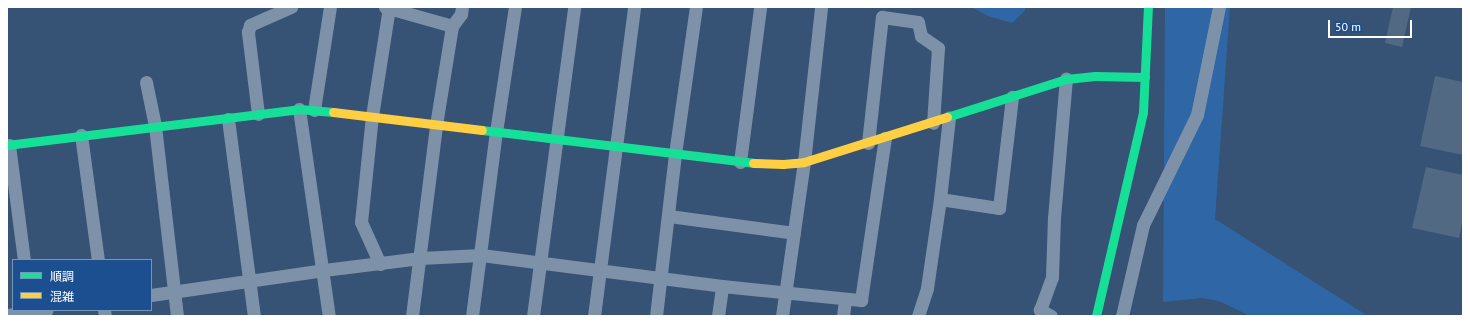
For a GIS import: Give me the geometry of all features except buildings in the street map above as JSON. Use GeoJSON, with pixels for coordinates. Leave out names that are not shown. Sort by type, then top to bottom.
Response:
{"type":"FeatureCollection","features":[{"type":"Feature","properties":{"kind":"street"},"geometry":{"type":"LineString","coordinates":[[258,114],[248,32],[250,25],[291,7]]}},
{"type":"Feature","properties":{"kind":"street"},"geometry":{"type":"LineString","coordinates":[[314,110],[330,7]]}},
{"type":"Feature","properties":{"kind":"street"},"geometry":{"type":"LineString","coordinates":[[412,316],[436,125],[452,26],[460,14],[462,7]]}},
{"type":"Feature","properties":{"kind":"street"},"geometry":{"type":"LineString","coordinates":[[472,316],[496,132],[515,7]]}},
{"type":"Feature","properties":{"kind":"street"},"geometry":{"type":"LineString","coordinates":[[533,316],[574,7]]}},
{"type":"Feature","properties":{"kind":"street"},"geometry":{"type":"LineString","coordinates":[[594,316],[634,7]]}},
{"type":"Feature","properties":{"kind":"street"},"geometry":{"type":"LineString","coordinates":[[656,316],[669,216],[675,154],[696,7]]}},
{"type":"Feature","properties":{"kind":"street"},"geometry":{"type":"LineString","coordinates":[[740,162],[760,7]]}},
{"type":"Feature","properties":{"kind":"street"},"geometry":{"type":"LineString","coordinates":[[782,316],[804,162],[821,7]]}},
{"type":"Feature","properties":{"kind":"street"},"geometry":{"type":"LineString","coordinates":[[1096,316],[1143,112],[1148,7]]}},
{"type":"Feature","properties":{"kind":"street"},"geometry":{"type":"LineString","coordinates":[[1122,316],[1143,225],[1197,115],[1218,7]]}},
{"type":"Feature","properties":{"kind":"street"},"geometry":{"type":"LineString","coordinates":[[380,264],[361,222],[372,116],[387,8],[452,26]]}},
{"type":"Feature","properties":{"kind":"street"},"geometry":{"type":"LineString","coordinates":[[868,143],[882,17],[918,22],[921,36],[938,48],[933,123]]}},
{"type":"Feature","properties":{"kind":"street"},"geometry":{"type":"LineString","coordinates":[[24,259],[8,145],[155,126],[228,119],[299,109],[372,116],[740,162],[783,164],[804,162],[885,138],[1066,79],[1094,76],[1145,77]]}},
{"type":"Feature","properties":{"kind":"street"},"geometry":{"type":"LineString","coordinates":[[1051,316],[1040,310],[1052,277],[1054,218],[1066,79]]}},
{"type":"Feature","properties":{"kind":"street"},"geometry":{"type":"LineString","coordinates":[[146,82],[155,126],[177,316]]}},
{"type":"Feature","properties":{"kind":"street"},"geometry":{"type":"LineString","coordinates":[[940,199],[999,208],[1012,97]]}},
{"type":"Feature","properties":{"kind":"street"},"geometry":{"type":"LineString","coordinates":[[299,109],[324,270],[329,316]]}},
{"type":"Feature","properties":{"kind":"street"},"geometry":{"type":"LineString","coordinates":[[918,316],[927,288],[940,199],[949,117]]}},
{"type":"Feature","properties":{"kind":"street"},"geometry":{"type":"LineString","coordinates":[[228,119],[254,316]]}},
{"type":"Feature","properties":{"kind":"street"},"geometry":{"type":"LineString","coordinates":[[81,135],[98,259]]}},
{"type":"Feature","properties":{"kind":"street"},"geometry":{"type":"LineString","coordinates":[[152,295],[249,280],[420,258],[480,255],[722,286],[786,291],[861,300],[885,138]]}},
{"type":"Feature","properties":{"kind":"street"},"geometry":{"type":"LineString","coordinates":[[669,216],[794,233]]}},
{"type":"Feature","properties":{"kind":"street"},"geometry":{"type":"LineString","coordinates":[[718,316],[722,286]]}},
{"type":"Feature","properties":{"kind":"street"},"geometry":{"type":"LineString","coordinates":[[843,316],[845,299]]}},
{"type":"Feature","properties":{"kind":"street"},"geometry":{"type":"LineString","coordinates":[[7,316],[42,311]]}},
{"type":"Feature","properties":{"kind":"shaded area"},"geometry":{"type":"Polygon","coordinates":[[[971,7],[1026,7],[1024,12],[1012,23],[988,16],[971,7]]]}},
{"type":"Feature","properties":{"kind":"shaded area"},"geometry":{"type":"Polygon","coordinates":[[[1165,7],[1230,7],[1215,219],[1368,316],[1250,316],[1219,301],[1202,298],[1163,302],[1165,7]]]}},
{"type":"Feature","properties":{"kind":"traffic: fast"},"geometry":{"type":"LineString","coordinates":[[1096,316],[1143,112],[1148,7]]}},
{"type":"Feature","properties":{"kind":"traffic: fast"},"geometry":{"type":"LineString","coordinates":[[947,117],[1066,79],[1095,76],[1145,77]]}},
{"type":"Feature","properties":{"kind":"traffic: fast"},"geometry":{"type":"LineString","coordinates":[[7,145],[299,109],[333,112]]}},
{"type":"Feature","properties":{"kind":"traffic: fast"},"geometry":{"type":"LineString","coordinates":[[482,130],[753,163]]}},
{"type":"Feature","properties":{"kind":"traffic: slow"},"geometry":{"type":"LineString","coordinates":[[333,112],[482,130]]}},
{"type":"Feature","properties":{"kind":"traffic: slow"},"geometry":{"type":"LineString","coordinates":[[753,163],[783,164],[804,162],[947,117]]}}]}
